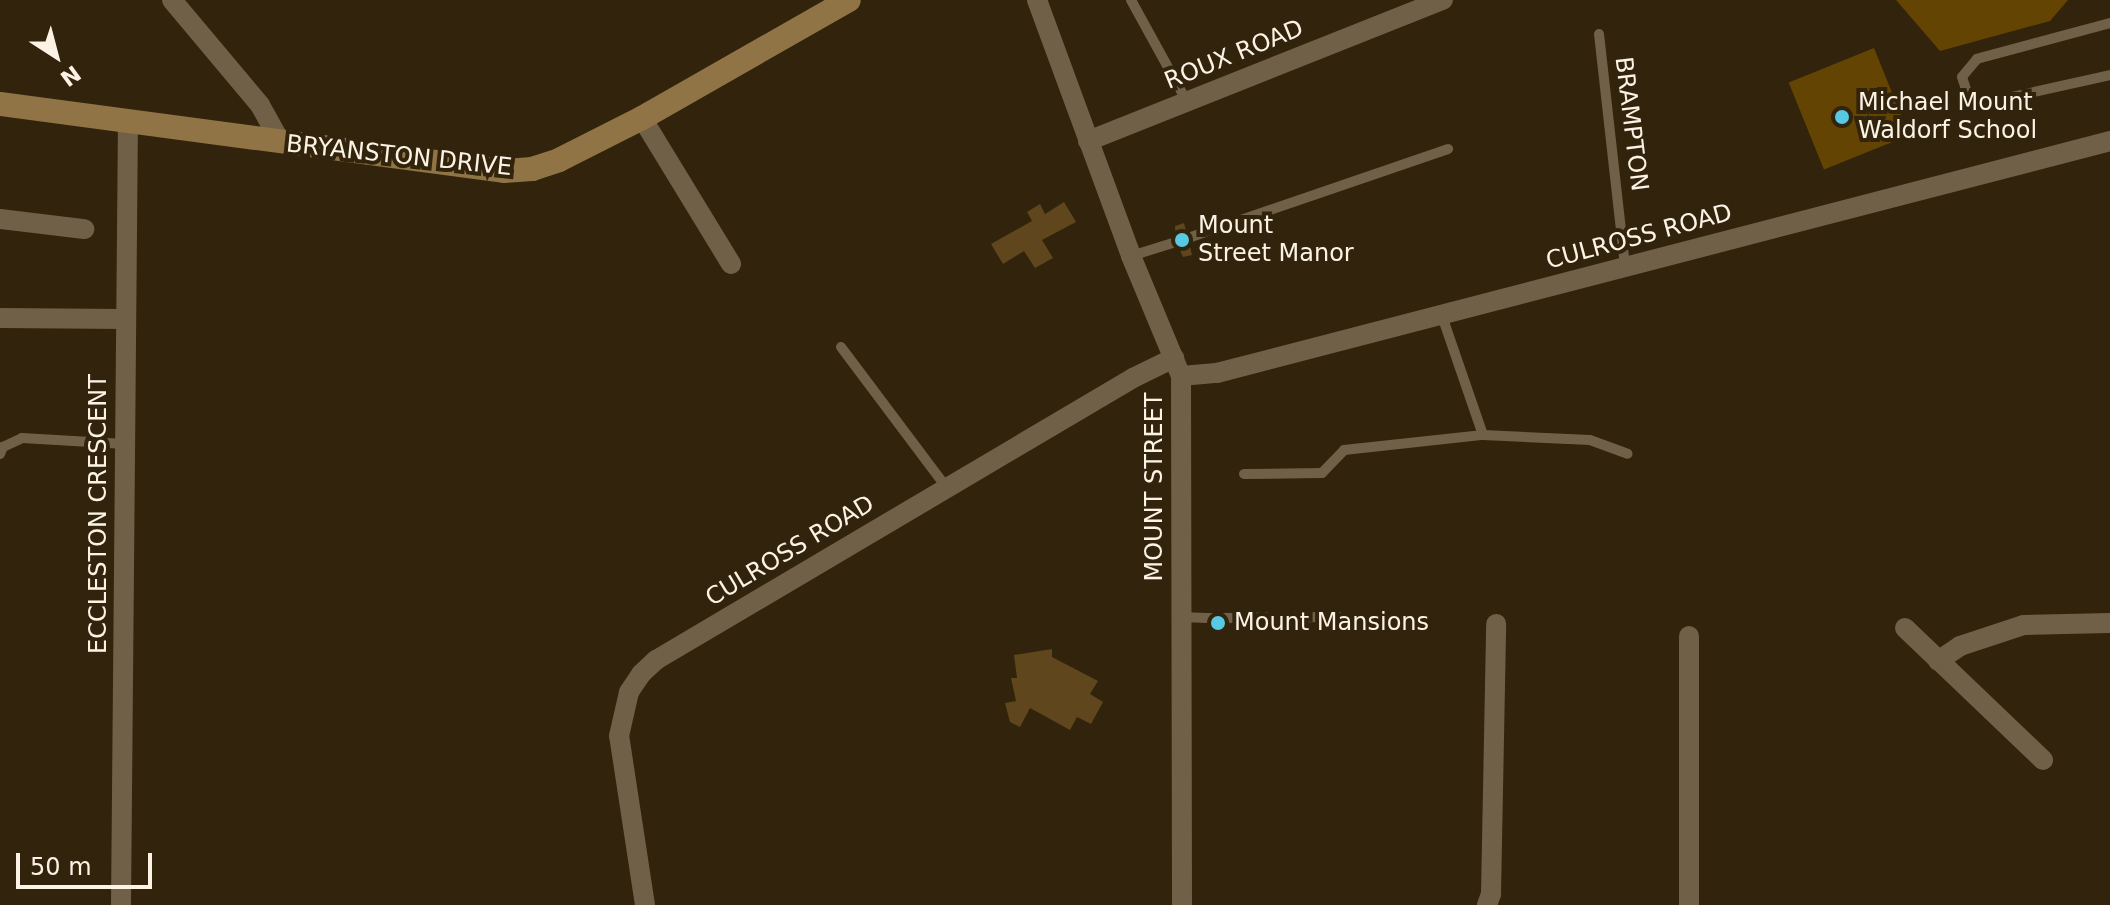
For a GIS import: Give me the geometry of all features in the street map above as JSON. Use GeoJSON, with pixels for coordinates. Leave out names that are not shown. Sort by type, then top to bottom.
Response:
{"type":"FeatureCollection","features":[{"type":"Feature","properties":{"kind":"main road","name":"BRYANSTON DRIVE"},"geometry":{"type":"LineString","coordinates":[[768,43],[821,0]]}},
{"type":"Feature","properties":{"kind":"main road","name":"BRYANSTON DRIVE"},"geometry":{"type":"LineString","coordinates":[[0,104],[504,171],[532,169],[559,160],[642,118],[768,43],[849,0]]}},
{"type":"Feature","properties":{"kind":"street"},"geometry":{"type":"LineString","coordinates":[[172,0],[260,105],[281,143]]}},
{"type":"Feature","properties":{"kind":"street","name":"MOUNT STREET"},"geometry":{"type":"LineString","coordinates":[[1037,0],[1131,256],[1178,367],[1182,905]]}},
{"type":"Feature","properties":{"kind":"street","name":"ROUX ROAD"},"geometry":{"type":"LineString","coordinates":[[1088,141],[1443,0]]}},
{"type":"Feature","properties":{"kind":"street"},"geometry":{"type":"LineString","coordinates":[[642,118],[731,264]]}},
{"type":"Feature","properties":{"kind":"street","name":"ECCLESTON CRESCENT"},"geometry":{"type":"LineString","coordinates":[[121,905],[128,123]]}},
{"type":"Feature","properties":{"kind":"street","name":"CULROSS ROAD"},"geometry":{"type":"LineString","coordinates":[[645,905],[619,736],[629,692],[641,674],[656,660],[1133,378],[1178,367],[1217,373],[2110,141]]}},
{"type":"Feature","properties":{"kind":"street"},"geometry":{"type":"LineString","coordinates":[[0,219],[84,229]]}},
{"type":"Feature","properties":{"kind":"street"},"geometry":{"type":"LineString","coordinates":[[0,318],[124,319]]}},
{"type":"Feature","properties":{"kind":"street"},"geometry":{"type":"LineString","coordinates":[[1938,661],[1966,643],[2024,625],[2110,623]]}},
{"type":"Feature","properties":{"kind":"street"},"geometry":{"type":"LineString","coordinates":[[1487,905],[1491,894],[1496,624]]}},
{"type":"Feature","properties":{"kind":"street"},"geometry":{"type":"LineString","coordinates":[[1905,628],[2043,760]]}},
{"type":"Feature","properties":{"kind":"street"},"geometry":{"type":"LineString","coordinates":[[1689,636],[1689,905]]}},
{"type":"Feature","properties":{"kind":"lane"},"geometry":{"type":"LineString","coordinates":[[1131,0],[1187,102]]}},
{"type":"Feature","properties":{"kind":"lane"},"geometry":{"type":"LineString","coordinates":[[2110,23],[1977,59],[1962,77],[1968,95],[1985,103],[2110,75]]}},
{"type":"Feature","properties":{"kind":"lane","name":"BRAMPTON"},"geometry":{"type":"LineString","coordinates":[[1599,34],[1623,218],[1625,268]]}},
{"type":"Feature","properties":{"kind":"lane"},"geometry":{"type":"LineString","coordinates":[[1188,238],[1448,149]]}},
{"type":"Feature","properties":{"kind":"lane"},"geometry":{"type":"LineString","coordinates":[[1131,256],[1176,242]]}},
{"type":"Feature","properties":{"kind":"lane"},"geometry":{"type":"LineString","coordinates":[[1442,316],[1461,363],[1483,435]]}},
{"type":"Feature","properties":{"kind":"lane"},"geometry":{"type":"LineString","coordinates":[[841,347],[947,488]]}},
{"type":"Feature","properties":{"kind":"lane"},"geometry":{"type":"LineString","coordinates":[[1244,474],[1322,473],[1344,450],[1483,435],[1590,440],[1628,454]]}},
{"type":"Feature","properties":{"kind":"lane"},"geometry":{"type":"LineString","coordinates":[[0,454],[3,447],[22,438],[125,444]]}},
{"type":"Feature","properties":{"kind":"lane"},"geometry":{"type":"LineString","coordinates":[[1180,617],[1340,617]]}},
{"type":"Feature","properties":{"kind":"shaded area"},"geometry":{"type":"Polygon","coordinates":[[[1896,0],[2068,0],[2050,21],[1940,51],[1896,0]]]}},
{"type":"Feature","properties":{"kind":"shaded area"},"geometry":{"type":"Polygon","coordinates":[[[1874,48],[1909,135],[1824,170],[1789,82],[1874,48]]]}},
{"type":"Feature","properties":{"kind":"building"},"geometry":{"type":"Polygon","coordinates":[[[1064,202],[1076,222],[1042,240],[1053,258],[1035,268],[1024,251],[1003,264],[991,244],[1032,221],[1027,212],[1040,204],[1045,214],[1064,202]]]}},
{"type":"Feature","properties":{"kind":"building","name":"Mount Street Manor"},"geometry":{"type":"Polygon","coordinates":[[[1184,223],[1192,255],[1183,257],[1176,242],[1175,226],[1184,223]]]}},
{"type":"Feature","properties":{"kind":"building"},"geometry":{"type":"Polygon","coordinates":[[[1052,649],[1052,657],[1098,681],[1090,694],[1103,702],[1091,724],[1077,717],[1070,730],[1030,708],[1020,727],[1010,722],[1005,703],[1016,701],[1011,678],[1017,678],[1014,655],[1052,649]]]}},
{"type":"Feature","properties":{"kind":"place","name":"Michael Mount Waldorf School"},"geometry":{"type":"Point","coordinates":[1842,117]}},
{"type":"Feature","properties":{"kind":"place","name":"Mount Street Manor"},"geometry":{"type":"Point","coordinates":[1182,240]}},
{"type":"Feature","properties":{"kind":"place","name":"Mount Mansions"},"geometry":{"type":"Point","coordinates":[1218,623]}}]}
